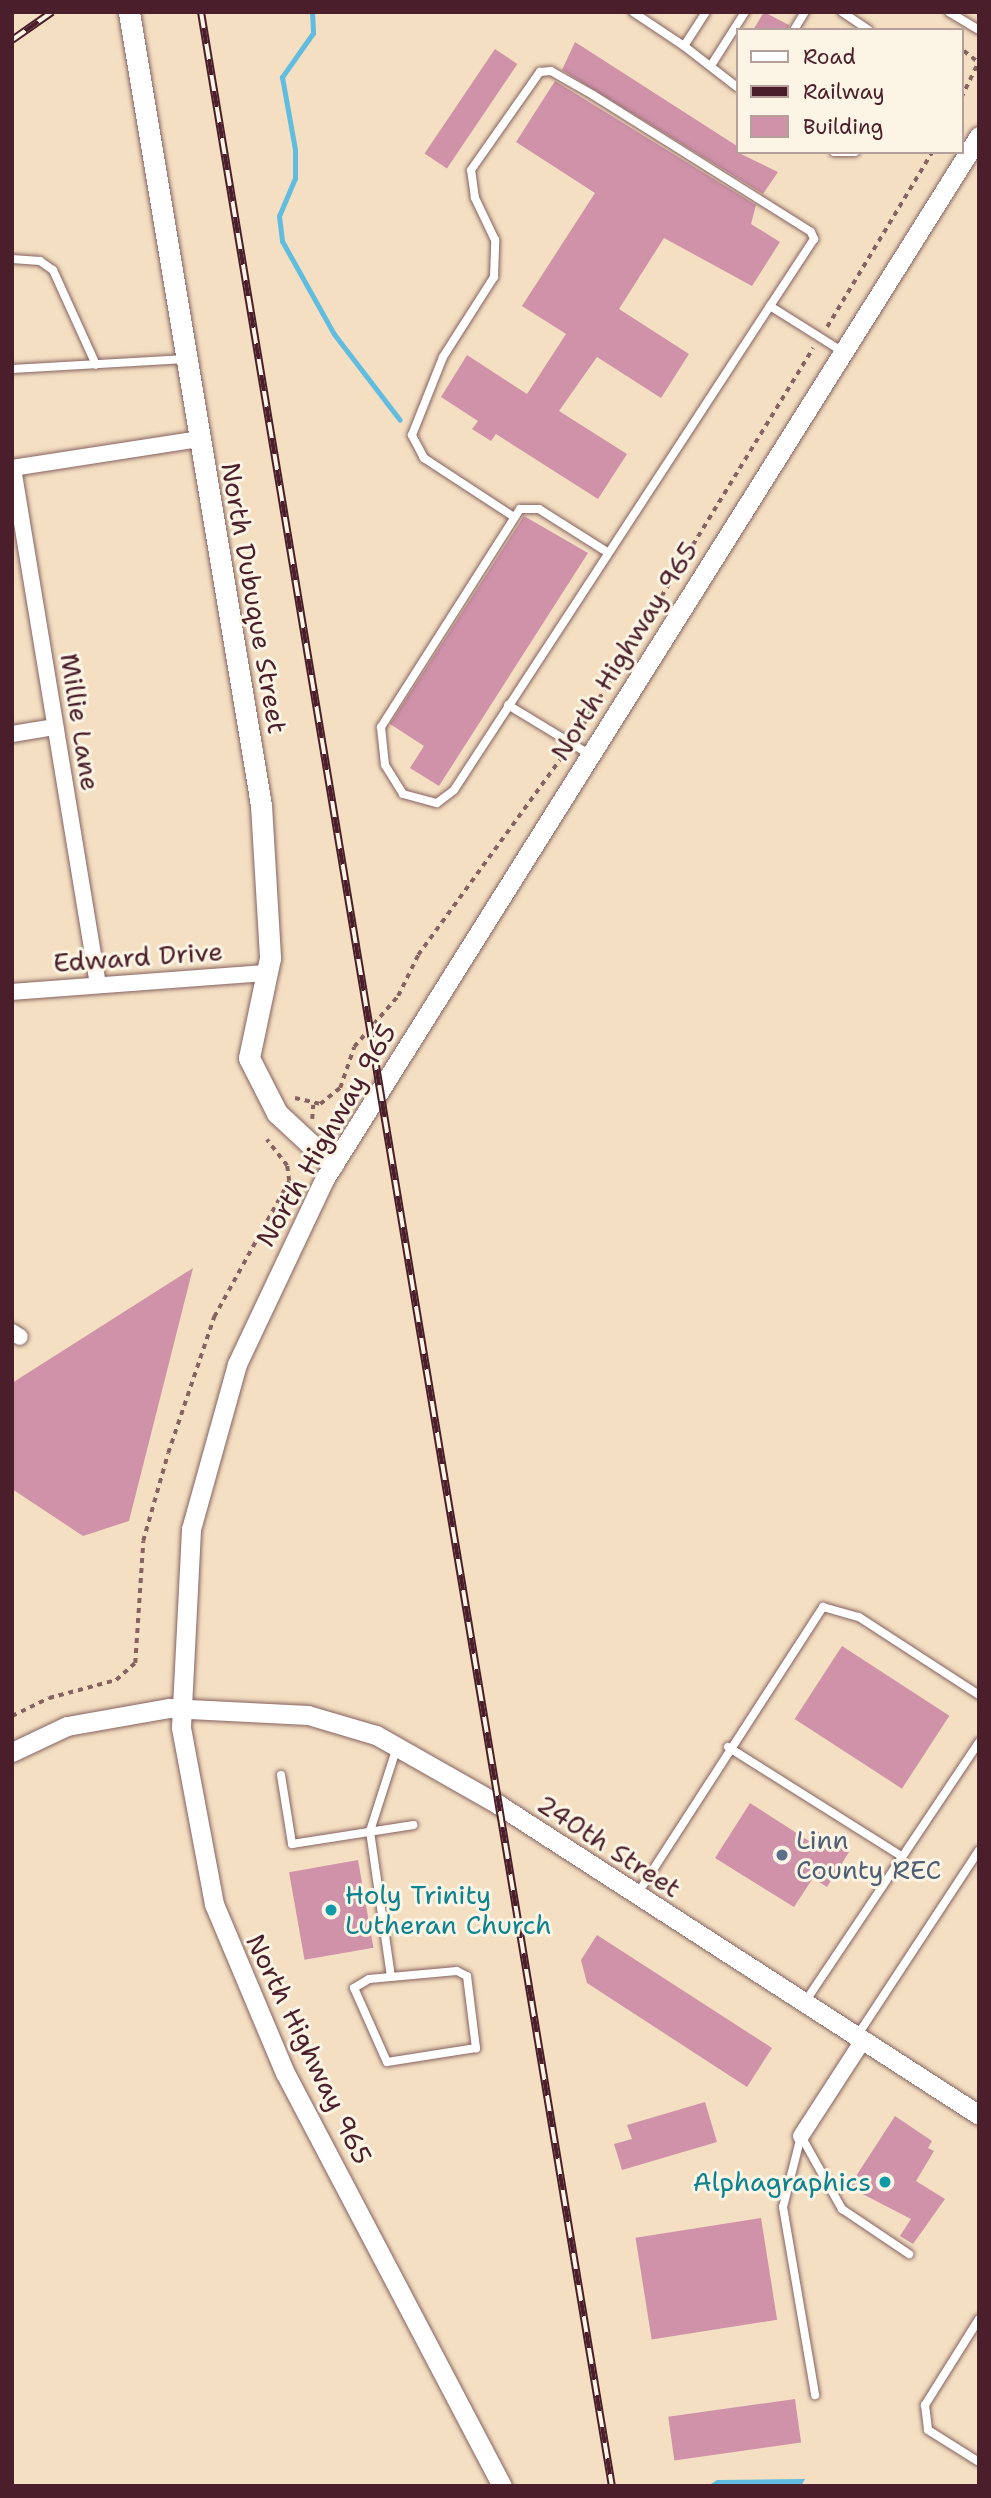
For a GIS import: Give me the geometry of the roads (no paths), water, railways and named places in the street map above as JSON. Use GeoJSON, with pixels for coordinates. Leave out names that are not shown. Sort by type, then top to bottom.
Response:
{"type":"FeatureCollection","features":[{"type":"Feature","properties":{"kind":"main road","name":"North Dubuque Street"},"geometry":{"type":"LineString","coordinates":[[130,12],[261,805],[267,973],[249,1058],[277,1113],[333,1165]]}},
{"type":"Feature","properties":{"kind":"street","name":"North Highway 965"},"geometry":{"type":"LineString","coordinates":[[502,2486],[240,1976],[207,1881],[180,1707],[186,1565],[205,1464],[242,1353],[333,1165],[979,136]]}},
{"type":"Feature","properties":{"kind":"street"},"geometry":{"type":"LineString","coordinates":[[13,468],[199,439]]}},
{"type":"Feature","properties":{"kind":"street","name":"Millie Lane"},"geometry":{"type":"LineString","coordinates":[[13,468],[98,985]]}},
{"type":"Feature","properties":{"kind":"street"},"geometry":{"type":"LineString","coordinates":[[12,734],[55,727]]}},
{"type":"Feature","properties":{"kind":"street","name":"Edward Drive"},"geometry":{"type":"LineString","coordinates":[[12,992],[267,973]]}},
{"type":"Feature","properties":{"kind":"street","name":"240th Street"},"geometry":{"type":"LineString","coordinates":[[12,1752],[67,1726],[180,1707],[308,1715],[398,1745],[979,2115]]}},
{"type":"Feature","properties":{"kind":"street"},"geometry":{"type":"LineString","coordinates":[[801,2136],[860,2038]]}},
{"type":"Feature","properties":{"kind":"lane"},"geometry":{"type":"LineString","coordinates":[[633,12],[712,64],[736,86]]}},
{"type":"Feature","properties":{"kind":"lane"},"geometry":{"type":"LineString","coordinates":[[684,46],[706,12]]}},
{"type":"Feature","properties":{"kind":"lane"},"geometry":{"type":"LineString","coordinates":[[712,64],[745,12]]}},
{"type":"Feature","properties":{"kind":"lane"},"geometry":{"type":"LineString","coordinates":[[795,28],[805,12]]}},
{"type":"Feature","properties":{"kind":"lane"},"geometry":{"type":"LineString","coordinates":[[842,12],[866,28]]}},
{"type":"Feature","properties":{"kind":"lane"},"geometry":{"type":"LineString","coordinates":[[949,12],[979,30]]}},
{"type":"Feature","properties":{"kind":"lane"},"geometry":{"type":"LineString","coordinates":[[514,517],[424,458],[412,435],[443,356],[494,276],[495,240],[475,198],[471,170],[540,72],[551,71],[811,232],[814,239],[454,790],[437,803],[403,794],[393,780],[383,746],[384,720],[520,509],[539,509],[607,552]]}},
{"type":"Feature","properties":{"kind":"lane"},"geometry":{"type":"LineString","coordinates":[[12,259],[40,261],[53,270],[96,365]]}},
{"type":"Feature","properties":{"kind":"lane"},"geometry":{"type":"LineString","coordinates":[[770,306],[843,352]]}},
{"type":"Feature","properties":{"kind":"lane"},"geometry":{"type":"LineString","coordinates":[[12,369],[186,359]]}},
{"type":"Feature","properties":{"kind":"lane"},"geometry":{"type":"LineString","coordinates":[[508,705],[590,755]]}},
{"type":"Feature","properties":{"kind":"lane"},"geometry":{"type":"LineString","coordinates":[[636,1895],[728,1747],[823,1607],[859,1617],[979,1695]]}},
{"type":"Feature","properties":{"kind":"lane"},"geometry":{"type":"LineString","coordinates":[[804,2002],[979,1742]]}},
{"type":"Feature","properties":{"kind":"lane"},"geometry":{"type":"LineString","coordinates":[[391,1977],[370,1830],[398,1745]]}},
{"type":"Feature","properties":{"kind":"lane"},"geometry":{"type":"LineString","coordinates":[[728,1747],[901,1856]]}},
{"type":"Feature","properties":{"kind":"lane"},"geometry":{"type":"LineString","coordinates":[[281,1775],[292,1844],[414,1825]]}},
{"type":"Feature","properties":{"kind":"lane"},"geometry":{"type":"LineString","coordinates":[[860,2038],[979,1850]]}},
{"type":"Feature","properties":{"kind":"lane"},"geometry":{"type":"LineString","coordinates":[[457,1971],[467,1976],[476,2048],[387,2062],[351,1994],[369,1979],[391,1977],[457,1971]]}},
{"type":"Feature","properties":{"kind":"lane"},"geometry":{"type":"LineString","coordinates":[[801,2136],[842,2209],[909,2254]]}},
{"type":"Feature","properties":{"kind":"lane"},"geometry":{"type":"LineString","coordinates":[[801,2136],[783,2207],[815,2395]]}},
{"type":"Feature","properties":{"kind":"lane"},"geometry":{"type":"LineString","coordinates":[[979,2319],[925,2406],[928,2430],[979,2462]]}},
{"type":"Feature","properties":{"kind":"water"},"geometry":{"type":"Polygon","coordinates":[[[805,2479],[801,2486],[708,2486],[717,2480],[805,2479]]]}},
{"type":"Feature","properties":{"kind":"waterway"},"geometry":{"type":"LineString","coordinates":[[312,12],[313,33],[282,77],[295,149],[295,178],[279,216],[282,241],[334,334],[400,420]]}},
{"type":"Feature","properties":{"kind":"railway"},"geometry":{"type":"LineString","coordinates":[[12,40],[52,12]]}},
{"type":"Feature","properties":{"kind":"railway"},"geometry":{"type":"LineString","coordinates":[[201,12],[612,2486]]}},
{"type":"Feature","properties":{"kind":"place","name":"Linn County REC"},"geometry":{"type":"Point","coordinates":[782,1855]}},
{"type":"Feature","properties":{"kind":"place","name":"Holy Trinity Lutheran Church"},"geometry":{"type":"Point","coordinates":[331,1910]}},
{"type":"Feature","properties":{"kind":"place","name":"Alphagraphics"},"geometry":{"type":"Point","coordinates":[885,2182]}}]}
